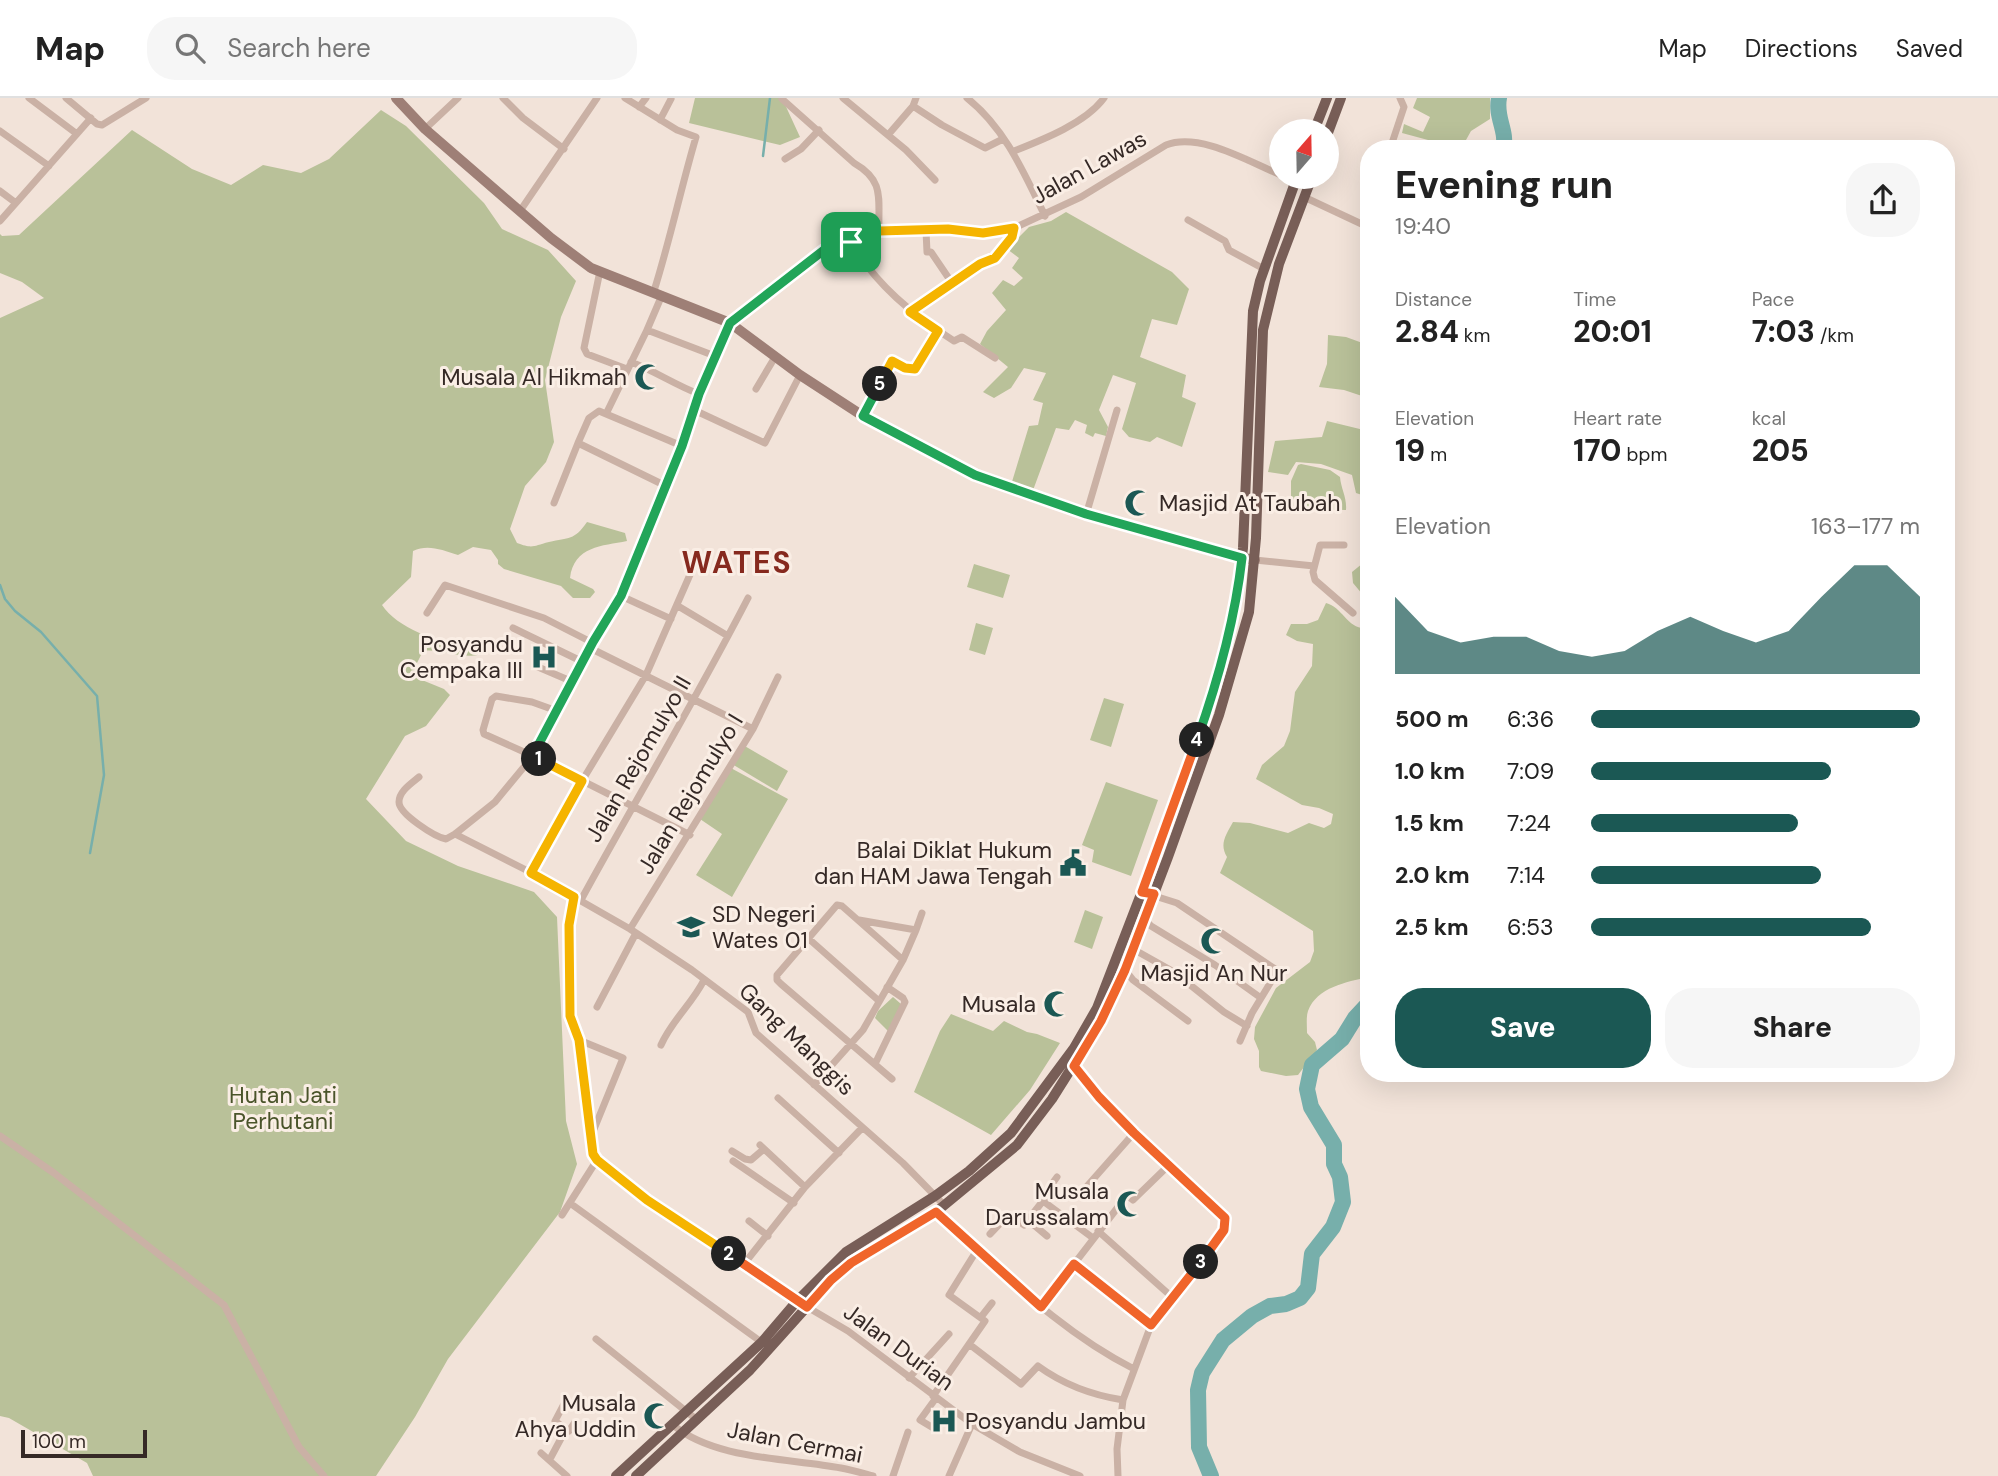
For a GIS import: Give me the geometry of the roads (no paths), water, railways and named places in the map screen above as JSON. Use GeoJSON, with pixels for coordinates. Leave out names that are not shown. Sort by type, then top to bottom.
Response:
{"type":"FeatureCollection","features":[{"type":"Feature","properties":{"kind":"main road"},"geometry":{"type":"LineString","coordinates":[[1333,119],[1340,98]]}},
{"type":"Feature","properties":{"kind":"main road"},"geometry":{"type":"LineString","coordinates":[[1318,119],[1324,99]]}},
{"type":"Feature","properties":{"kind":"main road"},"geometry":{"type":"LineString","coordinates":[[802,1304],[851,1263],[940,1209],[1017,1145],[1097,1008],[1208,710],[1237,598],[1242,558],[1253,311],[1286,189]]}},
{"type":"Feature","properties":{"kind":"main road"},"geometry":{"type":"LineString","coordinates":[[636,1476],[697,1420],[846,1252],[932,1199],[969,1171],[1011,1133],[1074,1066],[1101,1021],[1125,970],[1219,715],[1249,612],[1255,560],[1263,330],[1276,273],[1307,189]]}},
{"type":"Feature","properties":{"kind":"main road"},"geometry":{"type":"LineString","coordinates":[[932,1199],[940,1209]]}},
{"type":"Feature","properties":{"kind":"main road"},"geometry":{"type":"LineString","coordinates":[[616,1476],[687,1411],[766,1345]]}},
{"type":"Feature","properties":{"kind":"street"},"geometry":{"type":"LineString","coordinates":[[29,98],[41,101],[77,134]]}},
{"type":"Feature","properties":{"kind":"street"},"geometry":{"type":"LineString","coordinates":[[66,98],[97,124],[103,125],[145,98]]}},
{"type":"Feature","properties":{"kind":"street"},"geometry":{"type":"LineString","coordinates":[[396,98],[425,129],[551,238],[591,268],[730,323],[800,375],[863,416],[975,475],[1086,514],[1242,558],[1314,566]]}},
{"type":"Feature","properties":{"kind":"street"},"geometry":{"type":"LineString","coordinates":[[425,129],[458,98]]}},
{"type":"Feature","properties":{"kind":"street"},"geometry":{"type":"LineString","coordinates":[[503,98],[523,118],[564,149]]}},
{"type":"Feature","properties":{"kind":"street"},"geometry":{"type":"LineString","coordinates":[[520,211],[597,98]]}},
{"type":"Feature","properties":{"kind":"street"},"geometry":{"type":"LineString","coordinates":[[607,412],[647,330],[696,137],[677,130],[625,98]]}},
{"type":"Feature","properties":{"kind":"street"},"geometry":{"type":"LineString","coordinates":[[639,107],[646,98]]}},
{"type":"Feature","properties":{"kind":"street"},"geometry":{"type":"LineString","coordinates":[[843,98],[888,135],[935,180]]}},
{"type":"Feature","properties":{"kind":"street"},"geometry":{"type":"LineString","coordinates":[[967,98],[988,118],[1014,151],[1045,216]]}},
{"type":"Feature","properties":{"kind":"street"},"geometry":{"type":"LineString","coordinates":[[1014,151],[1085,118],[1104,98]]}},
{"type":"Feature","properties":{"kind":"street"},"geometry":{"type":"LineString","coordinates":[[1393,140],[1404,107],[1400,98]]}},
{"type":"Feature","properties":{"kind":"street"},"geometry":{"type":"LineString","coordinates":[[660,120],[671,99]]}},
{"type":"Feature","properties":{"kind":"street"},"geometry":{"type":"LineString","coordinates":[[782,99],[877,182],[879,231]]}},
{"type":"Feature","properties":{"kind":"street"},"geometry":{"type":"LineString","coordinates":[[888,135],[914,102],[942,125],[985,148],[1003,139]]}},
{"type":"Feature","properties":{"kind":"street"},"geometry":{"type":"LineString","coordinates":[[0,221],[91,118]]}},
{"type":"Feature","properties":{"kind":"street"},"geometry":{"type":"LineString","coordinates":[[0,131],[48,166]]}},
{"type":"Feature","properties":{"kind":"street"},"geometry":{"type":"LineString","coordinates":[[785,159],[801,149],[819,131]]}},
{"type":"Feature","properties":{"kind":"street","name":"Jalan Lawas"},"geometry":{"type":"LineString","coordinates":[[730,323],[824,250],[879,231],[948,229],[983,233],[1014,228],[1045,216],[1112,180],[1166,145],[1178,141],[1206,145],[1269,169]]}},
{"type":"Feature","properties":{"kind":"street"},"geometry":{"type":"LineString","coordinates":[[0,191],[16,203]]}},
{"type":"Feature","properties":{"kind":"street"},"geometry":{"type":"LineString","coordinates":[[1304,197],[1360,223]]}},
{"type":"Feature","properties":{"kind":"street"},"geometry":{"type":"LineString","coordinates":[[1188,220],[1225,241],[1228,250],[1264,269]]}},
{"type":"Feature","properties":{"kind":"street"},"geometry":{"type":"LineString","coordinates":[[910,312],[980,264],[995,258],[1012,237],[1014,228]]}},
{"type":"Feature","properties":{"kind":"street"},"geometry":{"type":"LineString","coordinates":[[926,231],[927,252],[931,251],[952,283]]}},
{"type":"Feature","properties":{"kind":"street"},"geometry":{"type":"LineString","coordinates":[[851,242],[862,260],[910,312],[955,341],[962,337],[995,358]]}},
{"type":"Feature","properties":{"kind":"street"},"geometry":{"type":"LineString","coordinates":[[600,271],[584,348],[587,354],[655,372],[678,386],[699,394]]}},
{"type":"Feature","properties":{"kind":"street"},"geometry":{"type":"LineString","coordinates":[[419,777],[404,791],[399,802],[401,809],[429,832],[446,839],[495,802],[533,755],[621,596],[682,446],[699,394],[730,323]]}},
{"type":"Feature","properties":{"kind":"street"},"geometry":{"type":"LineString","coordinates":[[647,330],[715,356]]}},
{"type":"Feature","properties":{"kind":"street"},"geometry":{"type":"LineString","coordinates":[[863,416],[892,361],[905,368],[915,369],[938,331]]}},
{"type":"Feature","properties":{"kind":"street"},"geometry":{"type":"LineString","coordinates":[[756,389],[775,357]]}},
{"type":"Feature","properties":{"kind":"street"},"geometry":{"type":"LineString","coordinates":[[694,410],[765,443],[800,375]]}},
{"type":"Feature","properties":{"kind":"street"},"geometry":{"type":"LineString","coordinates":[[1086,514],[1117,411]]}},
{"type":"Feature","properties":{"kind":"street"},"geometry":{"type":"LineString","coordinates":[[554,503],[578,443],[594,413],[607,412],[682,446]]}},
{"type":"Feature","properties":{"kind":"street"},"geometry":{"type":"LineString","coordinates":[[578,443],[666,486]]}},
{"type":"Feature","properties":{"kind":"street"},"geometry":{"type":"LineString","coordinates":[[1344,545],[1320,545],[1312,572],[1315,580],[1353,613]]}},
{"type":"Feature","properties":{"kind":"street"},"geometry":{"type":"LineString","coordinates":[[531,873],[582,781],[646,675],[696,561]]}},
{"type":"Feature","properties":{"kind":"street"},"geometry":{"type":"LineString","coordinates":[[427,613],[445,585],[531,614],[753,729]]}},
{"type":"Feature","properties":{"kind":"street"},"geometry":{"type":"LineString","coordinates":[[621,596],[671,619]]}},
{"type":"Feature","properties":{"kind":"street","name":"Jalan Rejomulyo II"},"geometry":{"type":"LineString","coordinates":[[577,898],[694,700],[748,598]]}},
{"type":"Feature","properties":{"kind":"street"},"geometry":{"type":"LineString","coordinates":[[678,606],[728,636]]}},
{"type":"Feature","properties":{"kind":"street"},"geometry":{"type":"LineString","coordinates":[[513,628],[583,662]]}},
{"type":"Feature","properties":{"kind":"street"},"geometry":{"type":"LineString","coordinates":[[538,667],[573,682]]}},
{"type":"Feature","properties":{"kind":"street","name":"Jalan Rejomulyo I"},"geometry":{"type":"LineString","coordinates":[[597,1007],[633,931],[753,729],[778,677]]}},
{"type":"Feature","properties":{"kind":"street"},"geometry":{"type":"LineString","coordinates":[[557,711],[532,702],[501,696],[492,699],[484,734],[533,755],[690,835]]}},
{"type":"Feature","properties":{"kind":"street","name":"Gang Manggis"},"geometry":{"type":"LineString","coordinates":[[455,834],[577,898],[633,931],[748,1012],[756,1033],[903,1163],[932,1199]]}},
{"type":"Feature","properties":{"kind":"street"},"geometry":{"type":"LineString","coordinates":[[1142,892],[1177,903],[1275,969],[1275,975],[1240,1041]]}},
{"type":"Feature","properties":{"kind":"street"},"geometry":{"type":"LineString","coordinates":[[562,1215],[597,1160],[590,1139],[579,1040],[570,1016],[569,925],[577,898]]}},
{"type":"Feature","properties":{"kind":"street"},"geometry":{"type":"LineString","coordinates":[[892,1079],[777,980],[779,971],[809,939],[833,906],[837,905],[842,906],[903,960]]}},
{"type":"Feature","properties":{"kind":"street"},"geometry":{"type":"LineString","coordinates":[[814,1085],[863,1030],[903,960],[922,913]]}},
{"type":"Feature","properties":{"kind":"street"},"geometry":{"type":"LineString","coordinates":[[1144,919],[1261,998]]}},
{"type":"Feature","properties":{"kind":"street"},"geometry":{"type":"LineString","coordinates":[[858,920],[916,930]]}},
{"type":"Feature","properties":{"kind":"street"},"geometry":{"type":"LineString","coordinates":[[809,939],[878,1001]]}},
{"type":"Feature","properties":{"kind":"street"},"geometry":{"type":"LineString","coordinates":[[1133,948],[1174,972],[1224,1012],[1247,1026]]}},
{"type":"Feature","properties":{"kind":"street"},"geometry":{"type":"LineString","coordinates":[[1125,970],[1133,980],[1188,1021]]}},
{"type":"Feature","properties":{"kind":"street"},"geometry":{"type":"LineString","coordinates":[[661,1045],[670,1027],[688,1007],[704,980]]}},
{"type":"Feature","properties":{"kind":"street"},"geometry":{"type":"LineString","coordinates":[[875,1064],[905,1002],[887,987]]}},
{"type":"Feature","properties":{"kind":"street"},"geometry":{"type":"LineString","coordinates":[[579,1040],[624,1058],[590,1139]]}},
{"type":"Feature","properties":{"kind":"street"},"geometry":{"type":"LineString","coordinates":[[1074,1066],[1134,1133],[1222,1213],[1226,1224],[1220,1237],[1151,1325],[1123,1400],[1117,1448],[1118,1476]]}},
{"type":"Feature","properties":{"kind":"street"},"geometry":{"type":"LineString","coordinates":[[778,1098],[839,1153]]}},
{"type":"Feature","properties":{"kind":"street"},"geometry":{"type":"LineString","coordinates":[[744,1264],[805,1188],[862,1128]]}},
{"type":"Feature","properties":{"kind":"street"},"geometry":{"type":"LineString","coordinates":[[1081,1193],[1134,1133]]}},
{"type":"Feature","properties":{"kind":"street"},"geometry":{"type":"LineString","coordinates":[[0,1136],[54,1173],[224,1305],[299,1447],[324,1476]]}},
{"type":"Feature","properties":{"kind":"street"},"geometry":{"type":"LineString","coordinates":[[732,1152],[745,1160],[751,1160],[762,1147],[805,1188]]}},
{"type":"Feature","properties":{"kind":"street","name":"Jalan Durian"},"geometry":{"type":"LineString","coordinates":[[597,1160],[647,1200],[802,1304],[848,1331],[972,1424],[1020,1452],[1080,1476]]}},
{"type":"Feature","properties":{"kind":"street"},"geometry":{"type":"LineString","coordinates":[[733,1161],[794,1203]]}},
{"type":"Feature","properties":{"kind":"street"},"geometry":{"type":"LineString","coordinates":[[1041,1307],[1128,1196],[1133,1200],[1169,1165]]}},
{"type":"Feature","properties":{"kind":"street"},"geometry":{"type":"LineString","coordinates":[[990,1234],[1009,1214],[1023,1225],[1046,1197],[1044,1195],[1057,1177]]}},
{"type":"Feature","properties":{"kind":"street"},"geometry":{"type":"LineString","coordinates":[[1043,1201],[1096,1235],[1172,1297]]}},
{"type":"Feature","properties":{"kind":"street"},"geometry":{"type":"LineString","coordinates":[[574,1206],[766,1345]]}},
{"type":"Feature","properties":{"kind":"street"},"geometry":{"type":"LineString","coordinates":[[940,1209],[978,1251],[1041,1307],[1088,1344],[1134,1369]]}},
{"type":"Feature","properties":{"kind":"street"},"geometry":{"type":"LineString","coordinates":[[1028,1220],[1047,1236]]}},
{"type":"Feature","properties":{"kind":"street"},"geometry":{"type":"LineString","coordinates":[[749,1221],[768,1236]]}},
{"type":"Feature","properties":{"kind":"street"},"geometry":{"type":"LineString","coordinates":[[934,1429],[920,1420],[985,1321],[950,1295],[978,1251]]}},
{"type":"Feature","properties":{"kind":"street"},"geometry":{"type":"LineString","coordinates":[[1074,1264],[1151,1325]]}},
{"type":"Feature","properties":{"kind":"street"},"geometry":{"type":"LineString","coordinates":[[981,1317],[992,1303]]}},
{"type":"Feature","properties":{"kind":"street"},"geometry":{"type":"LineString","coordinates":[[909,1378],[948,1334]]}},
{"type":"Feature","properties":{"kind":"street"},"geometry":{"type":"LineString","coordinates":[[596,1339],[697,1420]]}},
{"type":"Feature","properties":{"kind":"street"},"geometry":{"type":"LineString","coordinates":[[968,1344],[1021,1383],[1037,1366],[1071,1386],[1123,1400]]}},
{"type":"Feature","properties":{"kind":"street"},"geometry":{"type":"LineString","coordinates":[[566,1400],[555,1421],[566,1429]]}},
{"type":"Feature","properties":{"kind":"street"},"geometry":{"type":"LineString","coordinates":[[550,1459],[566,1429],[569,1430],[575,1422]]}},
{"type":"Feature","properties":{"kind":"street","name":"Jalan Cermai"},"geometry":{"type":"LineString","coordinates":[[673,1424],[682,1433],[702,1442],[736,1452],[873,1476]]}},
{"type":"Feature","properties":{"kind":"street"},"geometry":{"type":"LineString","coordinates":[[949,1476],[972,1424]]}},
{"type":"Feature","properties":{"kind":"street"},"geometry":{"type":"LineString","coordinates":[[893,1476],[908,1432]]}},
{"type":"Feature","properties":{"kind":"street"},"geometry":{"type":"LineString","coordinates":[[541,1453],[567,1476]]}},
{"type":"Feature","properties":{"kind":"street"},"geometry":{"type":"LineString","coordinates":[[818,1476],[822,1465]]}},
{"type":"Feature","properties":{"kind":"waterway"},"geometry":{"type":"LineString","coordinates":[[763,156],[770,98]]}},
{"type":"Feature","properties":{"kind":"waterway"},"geometry":{"type":"LineString","coordinates":[[1499,98],[1504,140]]}},
{"type":"Feature","properties":{"kind":"waterway"},"geometry":{"type":"LineString","coordinates":[[0,585],[5,599],[15,611],[41,632],[97,696],[104,775],[90,853]]}},
{"type":"Feature","properties":{"kind":"waterway"},"geometry":{"type":"LineString","coordinates":[[1211,1476],[1199,1447],[1198,1390],[1202,1373],[1223,1340],[1252,1316],[1270,1306],[1286,1304],[1300,1298],[1308,1288],[1312,1254],[1333,1227],[1343,1202],[1340,1177],[1334,1164],[1334,1145],[1311,1107],[1307,1089],[1312,1065],[1342,1039],[1360,1013]]}},
{"type":"Feature","properties":{"kind":"place","name":"Musala Al Hikmah"},"geometry":{"type":"Point","coordinates":[648,377]}},
{"type":"Feature","properties":{"kind":"place","name":"Masjid At Taubah"},"geometry":{"type":"Point","coordinates":[1138,503]}},
{"type":"Feature","properties":{"kind":"place","name":"Posyandu Cempaka III"},"geometry":{"type":"Point","coordinates":[544,657]}},
{"type":"Feature","properties":{"kind":"place","name":"Balai Diklat Hukum dan HAM Jawa Tengah"},"geometry":{"type":"Point","coordinates":[1073,863]}},
{"type":"Feature","properties":{"kind":"place","name":"SD Negeri Wates 01"},"geometry":{"type":"Point","coordinates":[691,927]}},
{"type":"Feature","properties":{"kind":"place","name":"Masjid An Nur"},"geometry":{"type":"Point","coordinates":[1214,941]}},
{"type":"Feature","properties":{"kind":"place","name":"Musala"},"geometry":{"type":"Point","coordinates":[1057,1004]}},
{"type":"Feature","properties":{"kind":"place","name":"Musala Darussalam"},"geometry":{"type":"Point","coordinates":[1130,1204]}},
{"type":"Feature","properties":{"kind":"place","name":"Musala Ahya Uddin"},"geometry":{"type":"Point","coordinates":[657,1416]}},
{"type":"Feature","properties":{"kind":"place","name":"Posyandu Jambu"},"geometry":{"type":"Point","coordinates":[944,1421]}},
{"type":"Feature","properties":{"kind":"district","name":"WATES"},"geometry":{"type":"Point","coordinates":[737,563]}},
{"type":"Feature","properties":{"kind":"park label","name":"Hutan Jati Perhutani"},"geometry":{"type":"Point","coordinates":[283,1108]}}]}
